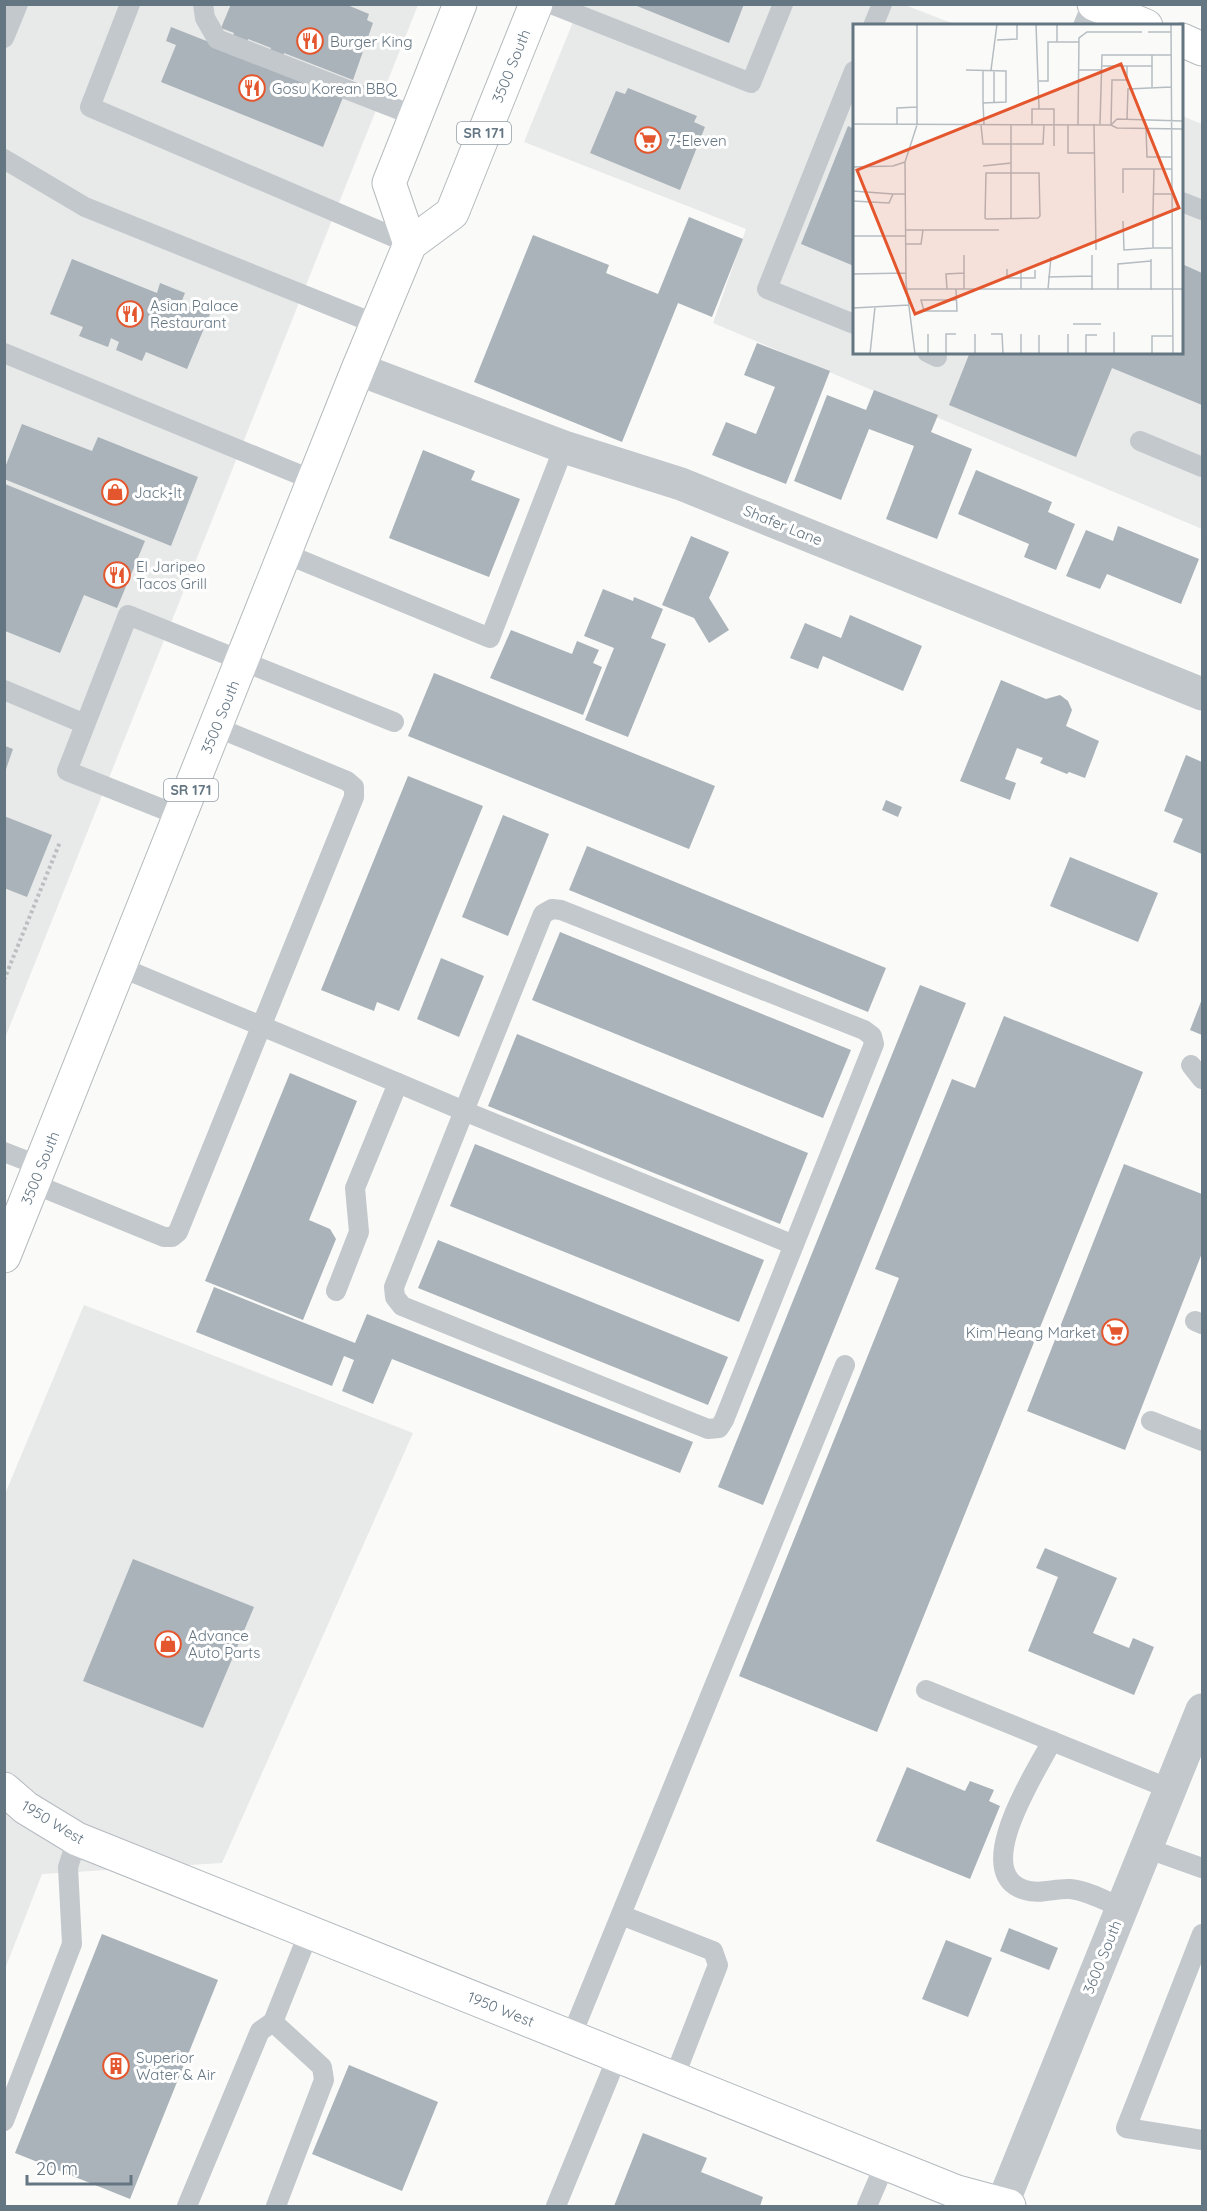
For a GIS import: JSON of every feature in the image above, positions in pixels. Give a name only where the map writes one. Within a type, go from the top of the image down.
[{"type":"main road","points":[[410,244],[389,183],[460,4]]},
{"type":"main road","name":"3500 South","points":[[4,1256],[376,324],[410,244],[452,213],[536,4]]},
{"type":"main road","points":[[1093,4],[1141,24]]},
{"type":"main road","points":[[1183,40],[1203,49]]},
{"type":"main road","name":"1950 West","points":[[4,1789],[26,1808],[77,1839],[885,2164],[957,2192],[1005,2206]]},
{"type":"street","name":"Shafer Lane","points":[[358,369],[564,447],[681,484],[1203,694]]},
{"type":"street","name":"3600 South","points":[[1005,2206],[1122,1908],[1203,1710]]},
{"type":"lane","points":[[4,38],[18,4]]},
{"type":"lane","points":[[130,4],[90,107],[410,244]]},
{"type":"lane","points":[[203,4],[205,18],[217,39],[415,116]]},
{"type":"lane","points":[[551,4],[752,82],[783,4]]},
{"type":"lane","points":[[874,24],[882,4]]},
{"type":"lane","points":[[1084,24],[1093,4]]},
{"type":"lane","points":[[853,76],[767,289],[853,323]]},
{"type":"lane","points":[[4,159],[85,207],[376,324]]},
{"type":"lane","points":[[1183,202],[1203,210]]},
{"type":"lane","points":[[4,353],[315,481]]},
{"type":"lane","points":[[1140,441],[1203,467]]},
{"type":"lane","points":[[286,554],[490,638],[564,447]]},
{"type":"lane","points":[[180,816],[67,771],[128,615],[394,723]]},
{"type":"lane","points":[[4,690],[86,724]]},
{"type":"lane","points":[[4,1152],[37,1175],[164,1237],[172,1237],[178,1232],[354,797],[354,788],[347,781],[216,727]]},
{"type":"lane","points":[[552,909],[561,910],[864,1030],[872,1036],[874,1044],[719,1428],[708,1429],[402,1306],[395,1297],[394,1287],[464,1111],[543,914],[552,909]]},
{"type":"lane","points":[[120,967],[464,1111],[794,1245]]},
{"type":"lane","points":[[336,1291],[358,1232],[355,1188],[398,1083]]},
{"type":"lane","points":[[571,2037],[845,1365]]},
{"type":"lane","points":[[1151,1421],[1203,1440]]},
{"type":"lane","points":[[926,1690],[1170,1789]]},
{"type":"lane","points":[[1052,1741],[1016,1810],[1002,1848],[1004,1875],[1023,1890],[1037,1893],[1070,1889],[1122,1908]]},
{"type":"lane","points":[[4,2121],[72,1944],[68,1867],[77,1839]]},
{"type":"lane","points":[[1146,1848],[1203,1868]]},
{"type":"lane","points":[[621,1915],[713,1951],[718,1965],[674,2078]]},
{"type":"lane","points":[[187,2206],[260,2031],[273,2022],[309,1932]]},
{"type":"lane","points":[[1203,1934],[1125,2128],[1203,2140]]},
{"type":"lane","points":[[273,2022],[322,2067],[324,2080],[276,2206]]},
{"type":"lane","points":[[556,2206],[618,2055]]},
{"type":"lane","points":[[867,2206],[885,2164]]},
{"type":"path","points":[[4,980],[60,842]]},
{"type":"shaded area","points":[[5,5],[418,5],[5,1038]]},
{"type":"shaded area","points":[[580,5],[905,5],[954,24],[853,24],[853,354],[1183,354],[1183,116],[1202,124],[1202,529],[713,323],[746,229],[524,142]]},
{"type":"shaded area","points":[[84,1305],[413,1433],[222,1863],[42,1874],[5,1969],[5,1494]]},
{"type":"building","name":"Burger King","points":[[231,4],[345,4],[369,14],[367,20],[373,23],[353,80],[284,53],[283,57],[269,52],[271,48],[248,39],[247,43],[233,36],[234,33],[221,28]]},
{"type":"building","points":[[632,4],[744,4],[729,43]]},
{"type":"building","name":"Gosu Korean BBQ","points":[[171,27],[344,95],[323,147],[161,82],[176,45],[166,41]]},
{"type":"building","name":"7-Eleven","points":[[628,88],[697,116],[694,122],[705,127],[680,190],[590,153],[616,91],[625,94]]},
{"type":"building","points":[[848,126],[853,128],[853,266],[801,244]]},
{"type":"building","points":[[689,217],[743,239],[712,317],[678,303],[622,442],[474,382],[533,235],[609,265],[606,273],[658,294]]},
{"type":"building","name":"Asian Palace Restaurant","points":[[72,259],[157,293],[160,283],[185,293],[181,303],[210,314],[187,369],[146,352],[142,361],[116,350],[119,342],[111,338],[108,347],[79,336],[83,327],[50,314]]},
{"type":"building","points":[[1183,264],[1202,273],[1202,405],[1112,368],[1076,457],[949,405],[969,354],[1183,354]]},
{"type":"building","points":[[757,343],[830,371],[786,484],[712,455],[726,422],[756,434],[775,387],[744,375]]},
{"type":"building","points":[[874,390],[938,415],[931,432],[972,449],[937,539],[886,519],[914,446],[869,429],[841,500],[794,481],[827,395],[866,410]]},
{"type":"building","name":"Jack-It","points":[[22,424],[92,451],[98,437],[198,477],[171,546],[4,479],[4,470]]},
{"type":"building","points":[[423,450],[475,471],[471,480],[520,499],[489,577],[389,538]]},
{"type":"building","points":[[976,470],[1052,502],[1048,512],[1075,524],[1056,570],[1024,557],[1029,544],[958,514]]},
{"type":"building","points":[[5,484],[145,541],[117,608],[84,595],[60,653],[5,631]]},
{"type":"building","points":[[1118,526],[1199,559],[1181,604],[1107,574],[1100,589],[1066,576],[1086,530],[1113,541]]},
{"type":"building","points":[[691,536],[729,552],[709,598],[729,630],[709,643],[694,618],[662,605]]},
{"type":"building","points":[[603,589],[633,601],[634,597],[663,609],[651,638],[666,644],[628,737],[585,720],[614,648],[584,636]]},
{"type":"building","points":[[850,615],[922,646],[903,691],[823,656],[818,669],[790,658],[805,623],[841,638]]},
{"type":"building","points":[[511,630],[572,654],[577,641],[599,650],[593,663],[602,667],[583,715],[490,678]]},
{"type":"building","points":[[434,673],[715,786],[689,849],[408,736]]},
{"type":"building","points":[[1001,680],[1046,699],[1060,695],[1068,701],[1072,710],[1066,726],[1099,741],[1085,778],[1069,772],[1067,774],[1040,763],[1043,758],[1017,748],[1005,779],[1016,783],[1010,800],[960,781]]},
{"type":"building","points":[[5,746],[13,749],[5,772]]},
{"type":"building","points":[[1186,755],[1202,762],[1202,854],[1173,842],[1183,819],[1164,811]]},
{"type":"building","points":[[408,776],[483,806],[399,1011],[377,1002],[374,1011],[321,990]]},
{"type":"building","points":[[886,800],[902,807],[898,817],[882,810]]},
{"type":"building","points":[[503,815],[549,834],[508,936],[462,917]]},
{"type":"building","points":[[4,816],[52,835],[27,897],[4,888]]},
{"type":"building","points":[[587,846],[886,968],[868,1012],[569,890]]},
{"type":"building","points":[[1070,857],[1158,893],[1138,942],[1050,906]]},
{"type":"building","points":[[560,932],[851,1050],[823,1118],[532,1000]]},
{"type":"building","points":[[441,958],[484,976],[459,1037],[417,1019]]},
{"type":"building","points":[[920,985],[966,1003],[763,1505],[718,1487]]},
{"type":"building","points":[[1202,999],[1202,1035],[1190,1030]]},
{"type":"building","points":[[1004,1016],[1143,1072],[877,1732],[739,1676],[899,1278],[875,1269],[952,1079],[975,1088]]},
{"type":"building","points":[[517,1034],[808,1153],[780,1224],[488,1106]]},
{"type":"building","points":[[290,1073],[357,1101],[309,1220],[330,1229],[336,1239],[303,1320],[205,1281]]},
{"type":"building","points":[[475,1144],[764,1260],[739,1322],[450,1206]]},
{"type":"building","name":"Kim Heang Market","points":[[1124,1164],[1202,1194],[1202,1253],[1125,1450],[1027,1411]]},
{"type":"building","points":[[438,1240],[728,1357],[708,1405],[418,1288]]},
{"type":"building","points":[[214,1287],[355,1343],[367,1314],[693,1442],[680,1473],[392,1359],[373,1404],[342,1391],[354,1360],[344,1356],[332,1386],[196,1332]]},
{"type":"building","points":[[1045,1548],[1117,1578],[1093,1633],[1129,1648],[1133,1638],[1154,1647],[1134,1695],[1028,1651],[1058,1577],[1036,1568]]},
{"type":"building","name":"Advance Auto Parts","points":[[133,1559],[254,1607],[203,1728],[83,1681]]},
{"type":"building","points":[[907,1767],[965,1791],[970,1781],[994,1790],[989,1801],[1000,1806],[970,1879],[876,1841]]},
{"type":"building","points":[[1009,1928],[1058,1948],[1049,1970],[1000,1951]]},
{"type":"building","name":"Superior Water & Air","points":[[102,1934],[218,1980],[130,2199],[15,2153]]},
{"type":"building","points":[[946,1940],[992,1958],[968,2017],[922,1999]]},
{"type":"building","points":[[349,2065],[438,2102],[402,2191],[312,2154]]},
{"type":"building","points":[[643,2133],[707,2158],[701,2172],[763,2197],[760,2206],[614,2206]]},
{"type":"place","name":"Burger King","points":[[310,41]]},
{"type":"place","name":"Gosu Korean BBQ","points":[[252,88]]},
{"type":"place","name":"7-Eleven","points":[[648,140]]},
{"type":"place","name":"Asian Palace Restaurant","points":[[130,314]]},
{"type":"place","name":"Jack-It","points":[[115,492]]},
{"type":"place","name":"El Jaripeo Tacos Grill","points":[[117,575]]},
{"type":"place","name":"Kim Heang Market","points":[[1115,1332]]},
{"type":"place","name":"Advance Auto Parts","points":[[168,1644]]},
{"type":"place","name":"Superior Water & Air","points":[[116,2066]]}]
